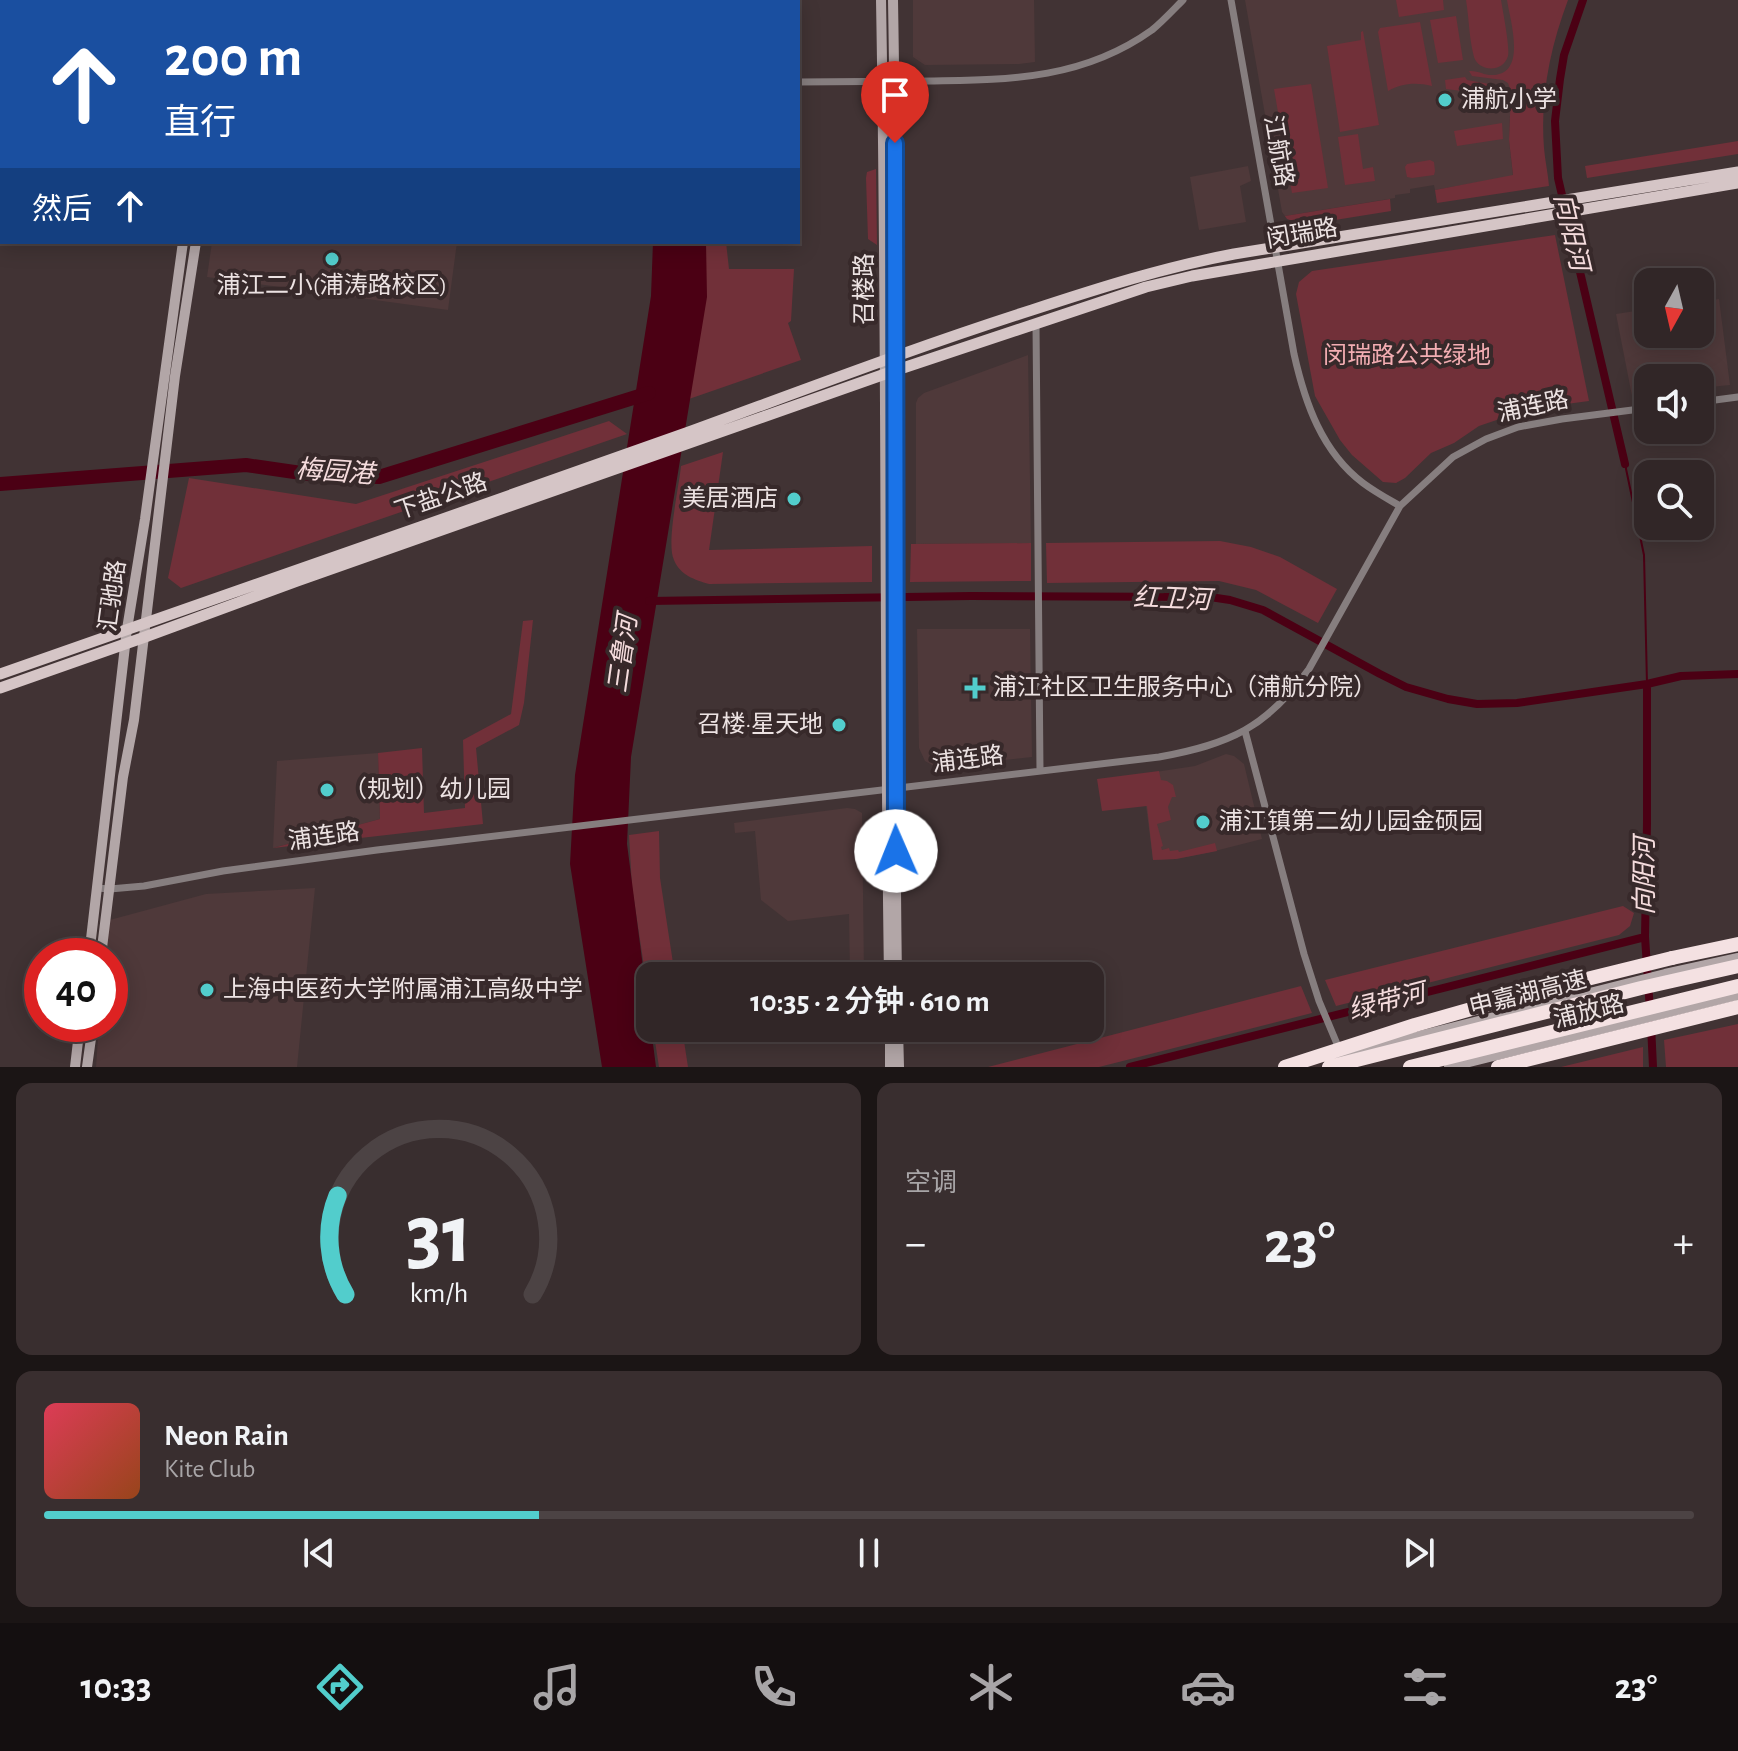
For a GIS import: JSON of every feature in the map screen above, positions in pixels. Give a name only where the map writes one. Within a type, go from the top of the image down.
[{"type":"highway","points":[[1285,1067],[1510,998],[1738,944]]},
{"type":"highway","name":"申嘉湖高速","points":[[1329,1067],[1738,966]]},
{"type":"highway","name":"申嘉湖高速","points":[[1410,1067],[1738,986]]},
{"type":"highway","points":[[1498,1067],[1738,1007]]},
{"type":"main road","name":"闵瑞路","points":[[1583,203],[1738,172]]},
{"type":"main road","name":"闵瑞路","points":[[890,359],[987,324],[1125,280],[1190,263],[1274,247],[1738,183]]},
{"type":"main road","name":"闵瑞路","points":[[890,372],[1146,287],[1548,208]]},
{"type":"main road","name":"下盐公路","points":[[0,688],[624,461],[691,431],[890,359]]},
{"type":"main road","name":"下盐公路","points":[[0,674],[624,461],[688,444],[890,372]]},
{"type":"street","name":"召楼路","points":[[881,0],[888,82]]},
{"type":"street","name":"召楼路","points":[[890,789],[888,82],[893,0]]},
{"type":"street","points":[[800,82],[985,81],[1024,78],[1083,66],[1154,28],[1183,0]]},
{"type":"street","name":"江航路","points":[[1231,0],[1301,387],[1322,436],[1346,468],[1363,483],[1400,506]]},
{"type":"street","name":"汇驰路","points":[[91,938],[127,629],[183,244]]},
{"type":"street","name":"汇驰路","points":[[103,938],[123,777],[145,637],[175,376],[196,244]]},
{"type":"street","points":[[1036,324],[1040,771]]},
{"type":"street","points":[[1714,400],[1738,397]]},
{"type":"street","name":"浦连路","points":[[97,888],[144,886],[223,871],[571,826],[1159,757],[1222,742],[1245,731],[1280,705],[1294,690],[1400,506],[1453,457],[1486,439],[1518,427],[1634,410]]},
{"type":"street","points":[[1245,731],[1304,954],[1346,1067]]},
{"type":"street","points":[[889,962],[890,789]]},
{"type":"street","points":[[890,789],[896,962]]},
{"type":"street","points":[[1295,1067],[1738,958]]},
{"type":"street","name":"浦放路","points":[[1449,1067],[1738,995]]},
{"type":"street","points":[[75,1067],[78,1042]]},
{"type":"street","points":[[87,1067],[90,1042]]},
{"type":"street","points":[[890,1042],[890,1067]]},
{"type":"street","points":[[898,1042],[899,1067]]},
{"type":"shaded area","points":[[913,0],[1034,0],[1035,62],[925,65],[913,57]]},
{"type":"shaded area","points":[[1245,0],[1532,0],[1511,91],[1509,140],[1513,176],[1435,190],[1434,185],[1410,189],[1410,193],[1395,195],[1395,198],[1285,216]]},
{"type":"shaded area","points":[[1248,166],[1251,181],[1240,186],[1246,222],[1199,230],[1190,177]]},
{"type":"shaded area","name":"浦江二小(浦涛路校区)","points":[[212,244],[457,244],[448,310],[207,277]]},
{"type":"shaded area","points":[[1719,299],[1730,385],[1714,387],[1714,364],[1634,364],[1632,396],[1616,314],[1634,311],[1634,348],[1714,348],[1714,300]]},
{"type":"shaded area","points":[[1028,355],[1031,543],[916,544],[918,398],[924,393]]},
{"type":"shaded area","name":"浦江社区卫生服务中心（浦航分院）","points":[[917,629],[1030,629],[1032,757],[945,767],[936,767],[925,761],[919,748]]},
{"type":"shaded area","name":"（规划）幼儿园","points":[[378,753],[380,819],[273,848],[277,761]]},
{"type":"shaded area","name":"浦江镇第二幼儿园金硕园","points":[[1226,754],[1244,764],[1262,839],[1176,859],[1153,860],[1142,774],[1195,766]]},
{"type":"shaded area","points":[[847,808],[862,813],[864,962],[850,962],[849,914],[788,921],[761,900],[755,831],[735,833],[734,823]]},
{"type":"shaded area","name":"上海中医药大学附属浦江高级中学","points":[[315,888],[297,1067],[96,1067],[98,1042],[128,1042],[128,938],[105,938],[106,921],[206,894]]},
{"type":"green space","points":[[1396,0],[1443,0],[1444,10],[1399,17]]},
{"type":"green space","points":[[1466,0],[1501,0],[1508,56],[1496,68],[1481,66],[1474,57]]},
{"type":"green space","points":[[1507,0],[1568,0],[1551,54],[1545,91],[1544,153],[1549,186],[1437,203],[1435,190],[1513,175],[1509,140],[1511,91],[1508,83],[1472,76],[1469,71],[1494,75],[1504,72],[1510,65],[1514,44]]},
{"type":"green space","points":[[1456,16],[1463,60],[1438,63],[1430,20]]},
{"type":"green space","points":[[1420,22],[1432,86],[1409,84],[1388,91],[1378,32],[1380,28]]},
{"type":"green space","points":[[1363,31],[1379,125],[1340,132],[1327,46],[1361,40]]},
{"type":"green space","points":[[1465,77],[1495,85],[1470,92],[1446,89],[1445,80]]},
{"type":"green space","points":[[1311,84],[1328,188],[1292,193],[1274,89]]},
{"type":"green space","points":[[1502,123],[1503,139],[1457,146],[1454,131]]},
{"type":"green space","points":[[1358,134],[1363,169],[1373,167],[1375,181],[1345,185],[1338,137]]},
{"type":"green space","points":[[1738,141],[1738,154],[1587,178],[1585,166]]},
{"type":"green space","points":[[1434,162],[1434,175],[1407,177],[1407,164]]},
{"type":"green space","points":[[876,169],[877,245],[868,239],[866,178],[867,172]]},
{"type":"green space","points":[[1390,199],[1391,211],[1304,225],[1287,219],[1282,212],[1285,216]]},
{"type":"green space","name":"闵瑞路公共绿地","points":[[1555,235],[1589,401],[1529,409],[1479,426],[1454,443],[1431,453],[1405,478],[1396,483],[1383,482],[1340,440],[1315,396],[1296,294],[1299,282],[1312,271]]},
{"type":"green space","points":[[681,244],[726,244],[729,269],[794,269],[791,321],[788,323],[801,360],[689,399]]},
{"type":"green space","points":[[609,421],[627,434],[181,588],[168,578],[189,478],[356,504]]},
{"type":"green space","points":[[723,452],[709,550],[872,546],[872,582],[709,584],[684,573],[674,560],[671,542],[681,466]]},
{"type":"green space","points":[[1220,541],[1280,557],[1337,589],[1318,623],[1256,590],[1219,581],[1047,583],[1046,543]]},
{"type":"green space","points":[[1031,543],[1031,581],[910,582],[911,544]]},
{"type":"green space","points":[[533,620],[519,725],[476,748],[483,824],[273,848],[380,819],[378,753],[422,748],[424,813],[465,808],[463,740],[511,714],[523,621]]},
{"type":"green space","points":[[1159,771],[1161,780],[1173,785],[1176,797],[1172,797],[1168,807],[1171,820],[1157,824],[1162,850],[1169,848],[1170,851],[1179,852],[1215,843],[1217,851],[1153,860],[1147,806],[1102,811],[1097,779]]},
{"type":"green space","points":[[659,831],[660,878],[673,962],[643,962],[632,887],[629,835]]},
{"type":"green space","points":[[1623,906],[1634,913],[1630,926],[1619,935],[1336,1006],[1325,980]]},
{"type":"green space","points":[[1301,986],[1312,1013],[1099,1067],[988,1067],[1085,1042],[1104,1042],[1104,1037]]},
{"type":"green space","points":[[1738,1024],[1738,1067],[1666,1067],[1664,1040]]},
{"type":"green space","points":[[655,1042],[684,1042],[688,1067],[659,1067]]},
{"type":"green space","points":[[1643,1047],[1643,1067],[1561,1067]]},
{"type":"water","name":"三鲁河","points":[[653,244],[706,244],[707,297],[631,757],[627,844],[642,962],[636,962],[636,1042],[653,1042],[656,1067],[602,1067],[570,864],[575,775],[651,296]]},
{"type":"waterway","name":"向阳河","points":[[1583,0],[1564,55],[1560,79],[1555,121],[1558,178],[1625,464]]},
{"type":"waterway","name":"梅园港","points":[[0,484],[246,465],[315,475],[379,477],[649,393]]},
{"type":"waterway","points":[[1625,464],[1644,555],[1647,684]]},
{"type":"waterway","name":"红卫河","points":[[649,601],[971,596],[1210,597],[1263,610],[1406,687],[1477,704],[1517,703],[1681,676],[1738,674]]},
{"type":"waterway","name":"向阳河","points":[[1647,684],[1645,937],[1650,1011]]},
{"type":"waterway","name":"绿带河","points":[[1130,1067],[1645,937]]},
{"type":"waterway","name":"向阳河","points":[[1651,1025],[1653,1067]]},
{"type":"place","name":"浦航小学","points":[[1445,100]]},
{"type":"place","name":"浦江二小(浦涛路校区)","points":[[332,259]]},
{"type":"place","name":"美居酒店","points":[[794,499]]},
{"type":"place","name":"浦江社区卫生服务中心（浦航分院）","points":[[975,688]]},
{"type":"place","name":"召楼·星天地","points":[[839,725]]},
{"type":"place","name":"（规划）幼儿园","points":[[327,790]]},
{"type":"place","name":"浦江镇第二幼儿园金硕园","points":[[1203,822]]},
{"type":"place","name":"上海中医药大学附属浦江高级中学","points":[[207,990]]},
{"type":"route","points":[[895,143],[896,851]]}]
